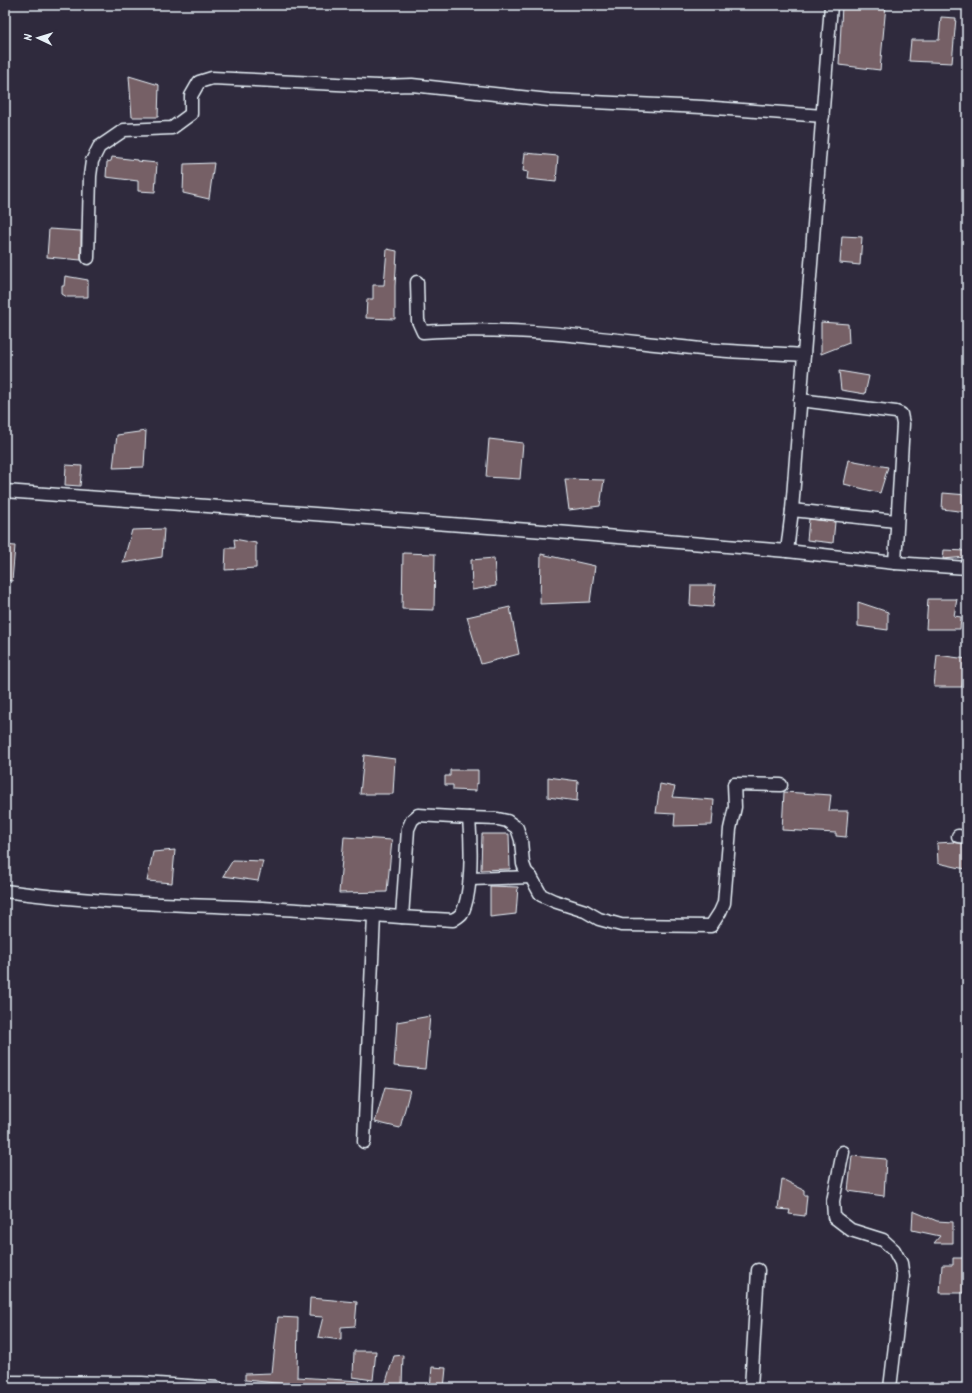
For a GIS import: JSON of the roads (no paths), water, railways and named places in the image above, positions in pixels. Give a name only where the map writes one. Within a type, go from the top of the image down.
[{"type":"street","points":[[787,551],[792,510],[831,5]]},
{"type":"street","points":[[88,258],[90,176],[92,161],[98,147],[108,142],[124,130],[172,128],[191,114],[191,96],[199,82],[212,78],[378,86],[412,85],[549,100],[823,116]]},
{"type":"street","points":[[417,282],[418,321],[423,332],[443,330],[502,330],[614,339],[694,348],[804,355]]},
{"type":"street","points":[[800,400],[896,412],[901,414],[902,424],[895,563]]},
{"type":"street","points":[[5,491],[549,531],[787,551],[895,563],[967,568]]},
{"type":"street","points":[[792,510],[896,520]]},
{"type":"street","points":[[402,917],[408,830],[412,820],[418,815],[498,819],[507,821],[517,828],[521,840],[523,864],[526,872],[541,895],[585,911],[599,919],[621,925],[711,926],[720,912],[724,902],[730,829],[734,807],[734,784],[781,785]]},
{"type":"street","points":[[5,891],[85,900],[280,909],[453,920],[462,914],[466,902],[470,879],[469,818]]},
{"type":"street","points":[[470,879],[531,878]]},
{"type":"street","points":[[364,1142],[374,916]]},
{"type":"street","points":[[843,1152],[833,1200],[834,1217],[851,1230],[883,1240],[894,1250],[900,1263],[903,1277],[890,1388]]},
{"type":"street","points":[[751,1388],[758,1270]]},
{"type":"street","points":[[5,1382],[218,1388]]}]
